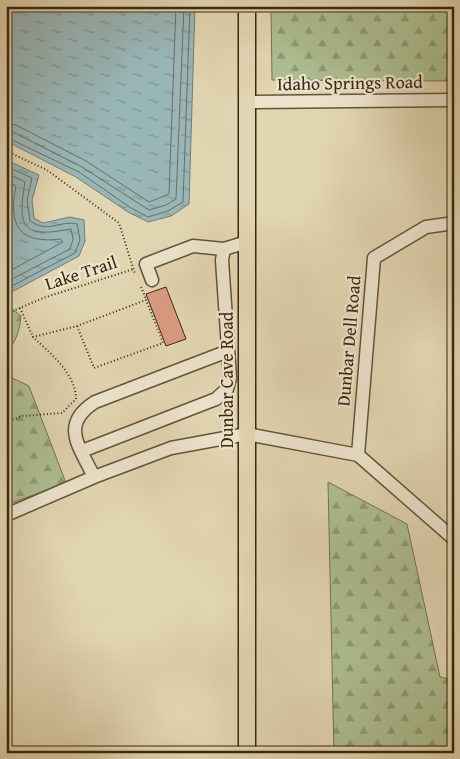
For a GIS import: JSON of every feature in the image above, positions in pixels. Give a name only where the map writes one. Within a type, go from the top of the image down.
[{"type":"main road","name":"Dunbar Cave Road","points":[[247,6],[248,753]]},
{"type":"street","name":"Idaho Springs Road","points":[[247,102],[454,100]]},
{"type":"street","name":"Dunbar Dell Road","points":[[358,455],[374,258],[426,228],[454,222]]},
{"type":"street","points":[[152,280],[146,264],[193,246],[224,249],[247,242]]},
{"type":"street","points":[[82,451],[216,399],[227,389],[230,378],[222,260],[224,249]]},
{"type":"street","points":[[94,477],[75,434],[74,423],[82,411],[95,402],[228,351]]},
{"type":"street","points":[[6,515],[94,477],[171,448],[247,434],[358,455],[454,539]]},
{"type":"path","name":"Lake Trail","points":[[6,152],[46,170],[119,223],[134,270],[43,298],[6,314]]},
{"type":"path","points":[[33,337],[77,326],[146,300],[163,343],[94,368],[77,326]]},
{"type":"path","points":[[6,422],[23,416],[62,413],[74,403],[76,392],[54,356],[33,337],[20,308]]},
{"type":"green space","points":[[271,6],[454,6],[454,81],[272,80]]},
{"type":"green space","points":[[6,304],[21,316],[17,336],[6,352]]},
{"type":"green space","points":[[6,375],[29,386],[66,483],[6,505]]},
{"type":"green space","points":[[328,482],[407,524],[440,677],[454,680],[454,753],[334,753]]},
{"type":"water","points":[[6,6],[195,6],[189,204],[171,216],[148,222],[128,212],[76,177],[6,141]]},
{"type":"water","points":[[6,160],[39,175],[32,200],[34,218],[43,223],[70,217],[84,220],[85,241],[79,256],[6,295]]},
{"type":"building","points":[[166,287],[186,339],[166,346],[146,294]]}]
